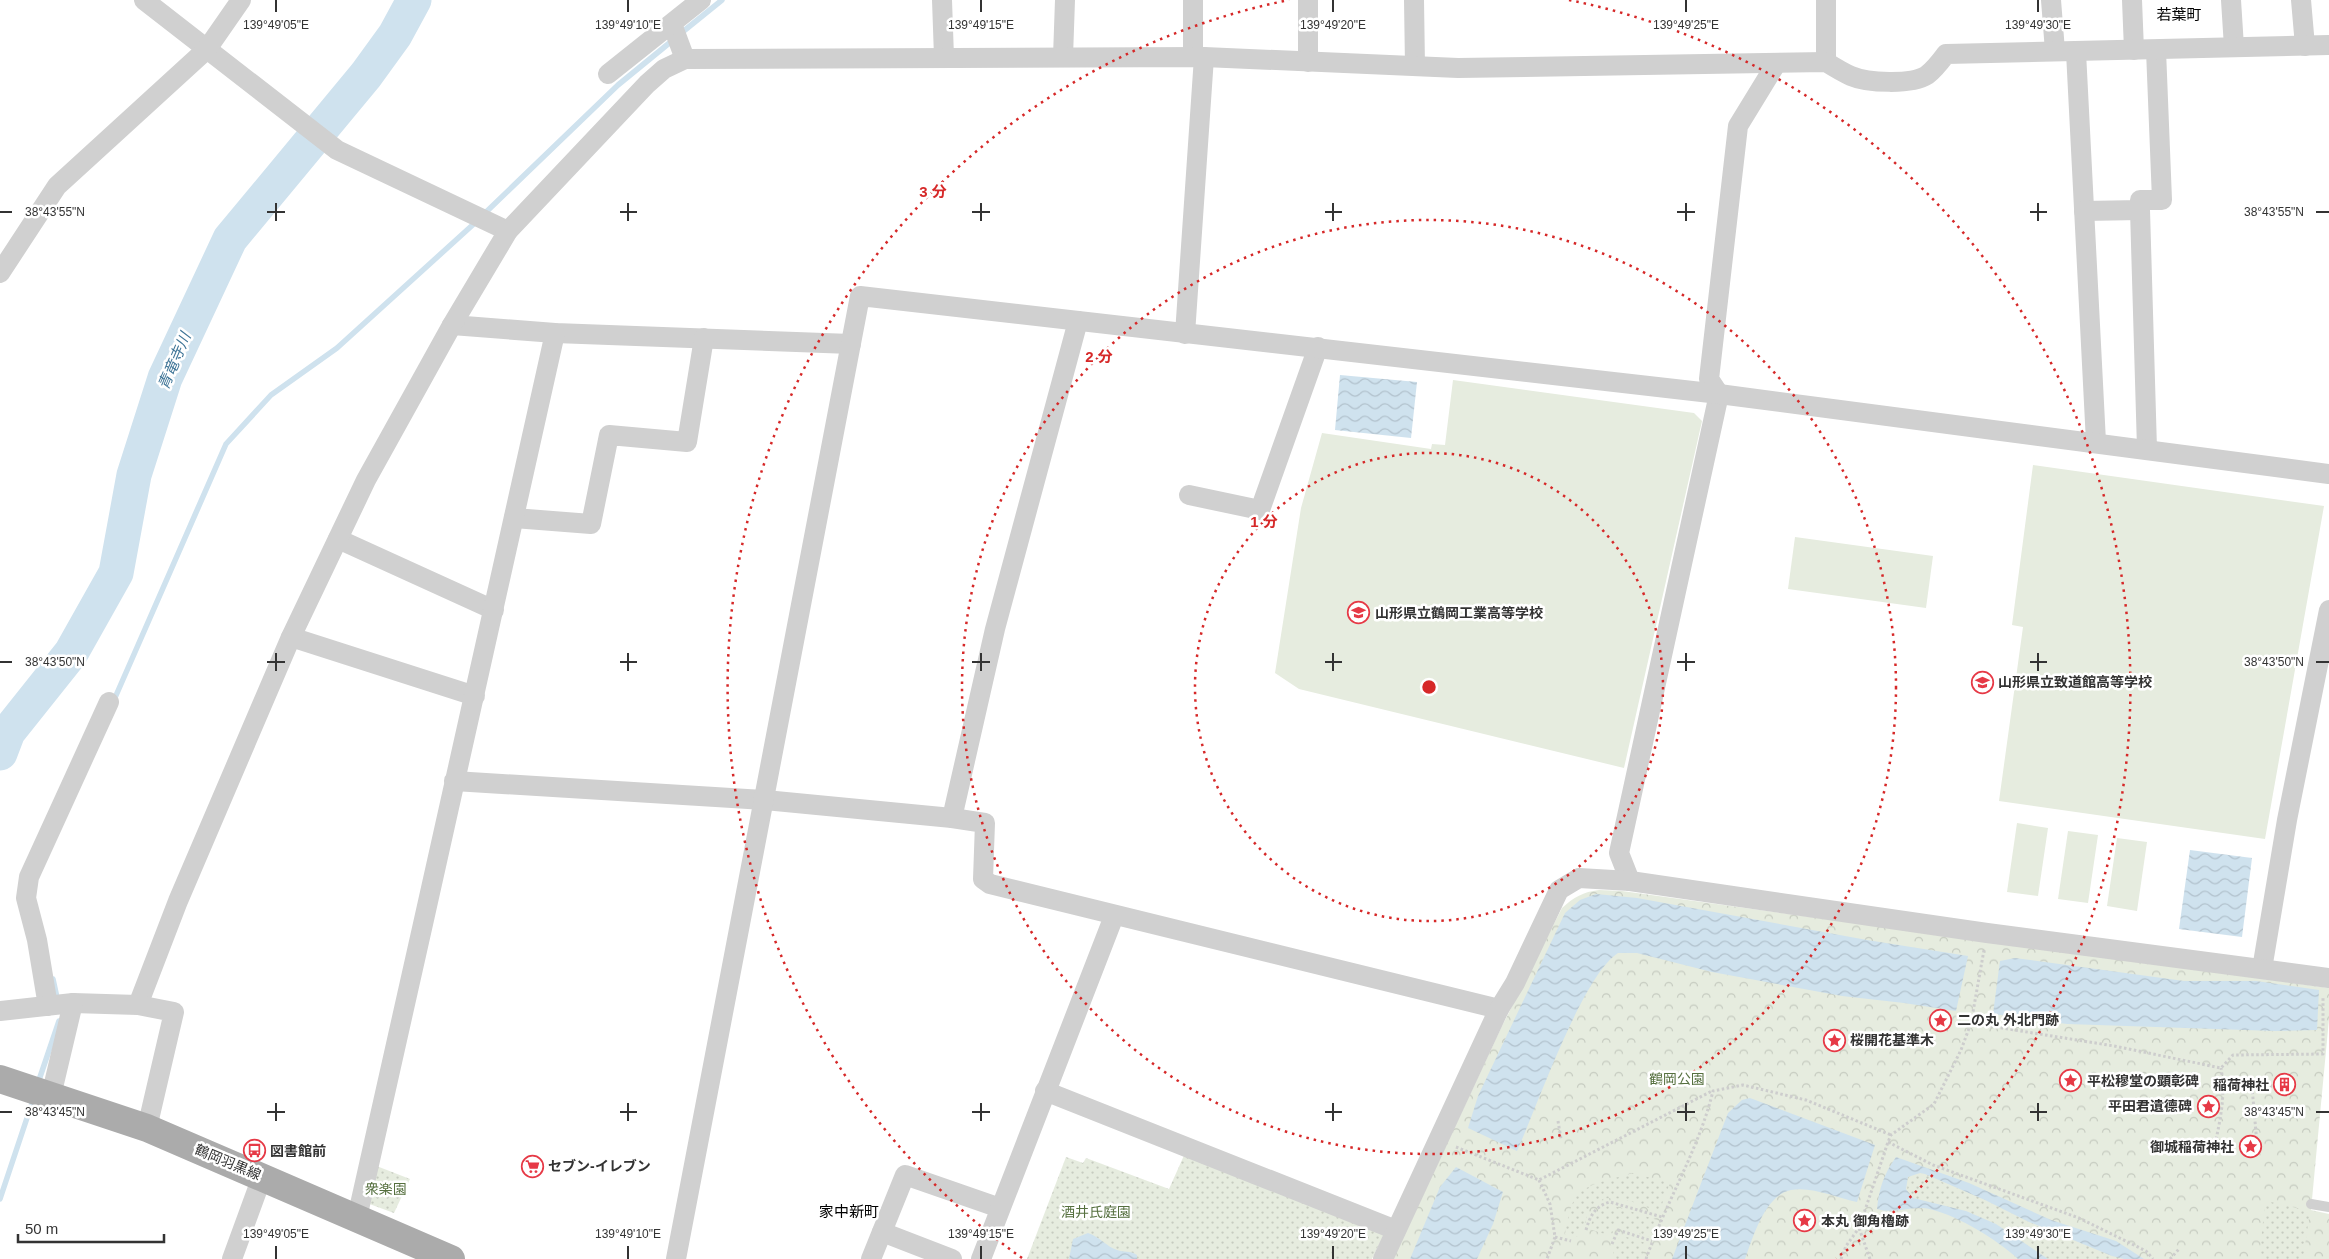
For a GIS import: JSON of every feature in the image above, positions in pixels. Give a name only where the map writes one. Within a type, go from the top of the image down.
[{"type":"main road","name":"鶴岡羽黒線","points":[[0,1079],[147,1128],[451,1259]]},
{"type":"street","points":[[144,0],[337,150],[508,231]]},
{"type":"street","points":[[0,273],[57,186],[207,49],[240,0]]},
{"type":"street","points":[[608,74],[672,24],[699,0]]},
{"type":"street","points":[[942,0],[944,57]]},
{"type":"street","points":[[1063,56],[1065,0]]},
{"type":"street","points":[[1185,334],[1199,57],[1193,0]]},
{"type":"street","points":[[1308,0],[1308,62]]},
{"type":"street","points":[[1414,0],[1415,66]]},
{"type":"street","points":[[1826,0],[1826,62]]},
{"type":"street","points":[[2051,0],[2055,51]]},
{"type":"street","points":[[2132,0],[2134,50]]},
{"type":"street","points":[[2232,0],[2234,47]]},
{"type":"street","points":[[2301,0],[2305,46]]},
{"type":"street","points":[[672,24],[685,59]]},
{"type":"street","points":[[138,1005],[178,901],[292,638],[366,480],[452,325],[508,231],[646,84],[664,70],[685,59],[1063,56],[1199,57],[1458,68],[1826,62],[1851,76],[1864,80],[1908,82],[1926,76],[1936,68],[1946,54],[2329,45]]},
{"type":"street","points":[[2147,449],[2140,200],[2162,200],[2156,50]]},
{"type":"street","points":[[2076,52],[2096,442]]},
{"type":"street","points":[[1630,881],[1619,853],[1719,394],[1709,379],[1738,126],[1776,64]]},
{"type":"street","points":[[2084,211],[2140,210]]},
{"type":"street","points":[[676,1259],[860,296],[1719,394],[2329,474]]},
{"type":"street","points":[[952,818],[995,629],[1078,321]]},
{"type":"street","points":[[452,325],[555,333],[851,344]]},
{"type":"street","points":[[357,1218],[454,781],[476,696],[555,333]]},
{"type":"street","points":[[514,518],[591,524],[610,435],[687,442],[704,338]]},
{"type":"street","points":[[1189,495],[1260,510],[1318,347]]},
{"type":"street","points":[[338,539],[494,610]]},
{"type":"street","points":[[2262,969],[2287,820],[2329,610]]},
{"type":"street","points":[[292,638],[476,696]]},
{"type":"street","points":[[48,1006],[37,940],[26,898],[28,877],[109,702]]},
{"type":"street","points":[[454,781],[765,800],[952,818],[985,823],[983,879],[990,884],[1499,1010]]},
{"type":"street","points":[[1383,1259],[1499,1010],[1559,890],[1579,878],[1630,881],[1997,935],[2326,977]]},
{"type":"street","points":[[981,1259],[1114,916]]},
{"type":"street","points":[[51,1096],[73,1003]]},
{"type":"street","points":[[0,1011],[73,1003],[138,1005],[174,1012],[147,1128]]},
{"type":"street","points":[[1045,1091],[1396,1230]]},
{"type":"street","points":[[871,1259],[905,1175],[1000,1208]]},
{"type":"street","points":[[232,1259],[262,1177]]},
{"type":"street","points":[[882,1232],[952,1259]]},
{"type":"lane","points":[[2311,1204],[2329,1206]]},
{"type":"path","points":[[1841,1259],[1846,1246],[1860,1228],[1891,1135],[1934,1104],[1961,1050],[1971,1023],[1983,955]]},
{"type":"path","points":[[2221,1068],[2233,1056],[2323,1054],[2326,977]]},
{"type":"path","points":[[1971,1023],[2114,1046],[2221,1068]]},
{"type":"path","points":[[2214,1149],[2223,1106],[2224,1086],[2221,1068]]},
{"type":"path","points":[[1456,1146],[1514,1172],[1539,1180],[1713,1091],[1744,1085],[1806,1100],[1891,1135]]},
{"type":"path","points":[[2257,1144],[2252,1087],[2275,1086]]},
{"type":"path","points":[[1646,1259],[1707,1115],[1713,1091]]},
{"type":"path","points":[[1558,1121],[1562,1139]]},
{"type":"path","points":[[1888,1142],[1933,1165],[2079,1218],[2146,1251],[2153,1259]]},
{"type":"path","points":[[1539,1180],[1550,1204],[1555,1237],[1547,1259]]},
{"type":"path","points":[[1586,1230],[1590,1216],[1596,1209],[1610,1202],[1662,1218]]},
{"type":"path","points":[[1860,1228],[1870,1259]]},
{"type":"path","points":[[1612,1244],[1618,1230],[1652,1241]]},
{"type":"path","points":[[1555,1237],[1571,1241]]},
{"type":"path","points":[[2170,1259],[2179,1249]]},
{"type":"green space","points":[[1453,380],[1694,413],[1702,421],[1624,768],[1299,689],[1275,673],[1301,508],[1322,433],[1431,449],[1432,444],[1445,445]]},
{"type":"green space","points":[[2033,465],[2324,506],[2265,839],[1999,801],[2023,627],[2012,625]]},
{"type":"green space","points":[[1795,537],[1933,556],[1926,608],[1788,589]]},
{"type":"green space","points":[[2017,823],[2048,828],[2038,896],[2007,892]]},
{"type":"green space","points":[[2068,831],[2098,835],[2088,903],[2058,899]]},
{"type":"green space","points":[[2117,838],[2147,842],[2137,911],[2107,906]]},
{"type":"green space","name":"鶴岡公園","points":[[1599,890],[1622,891],[2329,988],[2329,1019],[2311,1210],[2329,1214],[2329,1259],[1393,1259],[1501,1028],[1562,908],[1579,896]]},
{"type":"green space","name":"酒井氏庭園","points":[[1186,1151],[1386,1230],[1372,1259],[1027,1259],[1066,1157],[1083,1163],[1086,1158],[1169,1189]]},
{"type":"green space","name":"衆楽園","points":[[374,1165],[410,1179],[394,1213],[364,1202]]},
{"type":"green space","points":[[1633,1173],[1670,1183],[1659,1212],[1623,1199],[1604,1199],[1596,1202],[1589,1209],[1577,1237],[1565,1234],[1571,1208],[1579,1194],[1592,1185]]},
{"type":"green space","points":[[1920,1173],[1985,1200],[2027,1221],[2124,1259],[2048,1259],[1996,1224],[1913,1198],[1907,1192],[1908,1177]]},
{"type":"green space","points":[[2271,1202],[2310,1211],[2303,1259],[2259,1259],[2265,1204]]},
{"type":"green space","points":[[1611,1205],[1657,1220],[1650,1237],[1616,1225],[1611,1236],[1589,1229],[1597,1214],[1603,1208]]},
{"type":"green space","points":[[1620,1235],[1646,1243],[1640,1259],[1611,1259]]},
{"type":"water","points":[[1340,375],[1417,382],[1411,438],[1335,430]]},
{"type":"water","points":[[2190,850],[2252,858],[2242,937],[2179,929]]},
{"type":"water","points":[[1596,894],[1637,898],[1867,940],[1968,956],[1956,1011],[1842,996],[1712,972],[1637,953],[1618,953],[1604,966],[1575,1014],[1517,1151],[1468,1128],[1478,1096],[1565,913],[1580,900]]},
{"type":"water","points":[[2015,958],[2184,981],[2256,981],[2319,990],[2317,1030],[2275,1031],[2067,1024],[1993,1014],[2000,961]]},
{"type":"water","points":[[1750,1098],[1875,1145],[1857,1202],[1816,1191],[1791,1190],[1782,1193],[1767,1208],[1756,1229],[1745,1259],[1672,1259],[1728,1113],[1742,1100]]},
{"type":"water","points":[[1896,1157],[1969,1183],[2051,1220],[2116,1241],[2144,1259],[2124,1259],[2112,1256],[2027,1221],[1985,1200],[1920,1173],[1908,1177],[1906,1189],[1913,1198],[1966,1211],[1996,1224],[2048,1259],[2018,1259],[1999,1243],[1974,1227],[1934,1210],[1923,1208],[1889,1211],[1877,1209],[1883,1182],[1888,1169]]},
{"type":"water","points":[[1456,1167],[1503,1192],[1493,1224],[1477,1259],[1410,1259],[1440,1187]]},
{"type":"water","points":[[1088,1233],[1113,1249],[1134,1253],[1137,1255],[1137,1259],[1069,1259],[1073,1239]]},
{"type":"waterway","name":"青竜寺川","points":[[0,753],[8,732],[71,653],[116,573],[134,475],[165,378],[230,239],[366,75],[395,35],[414,0]]},
{"type":"waterway","points":[[680,34],[722,0]]},
{"type":"waterway","points":[[483,215],[618,85],[673,40]]},
{"type":"waterway","points":[[114,700],[226,444],[271,395],[337,348],[477,221]]},
{"type":"waterway","points":[[53,979],[58,1002]]},
{"type":"waterway","points":[[38,1083],[59,1021]]},
{"type":"waterway","points":[[0,1199],[34,1097]]},
{"type":"place","name":"山形県立鶴岡工業高等学校","points":[[1359,613]]},
{"type":"place","name":"山形県立致道館高等学校","points":[[1982,682]]},
{"type":"place","name":"二の丸 外北門跡","points":[[1941,1020]]},
{"type":"place","name":"桜開花基準木","points":[[1834,1040]]},
{"type":"place","name":"平松穆堂の顕彰碑","points":[[2071,1081]]},
{"type":"place","name":"稲荷神社","points":[[2285,1085]]},
{"type":"place","name":"平田君遺德碑","points":[[2208,1106]]},
{"type":"place","name":"御城稲荷神社","points":[[2250,1147]]},
{"type":"place","name":"図書館前","points":[[254,1151]]},
{"type":"place","name":"セブン-イレブン","points":[[532,1166]]},
{"type":"place","name":"本丸 御角櫓跡","points":[[1805,1221]]},
{"type":"district","name":"若葉町","points":[[2179,14]]},
{"type":"district","name":"家中新町","points":[[849,1211]]}]
